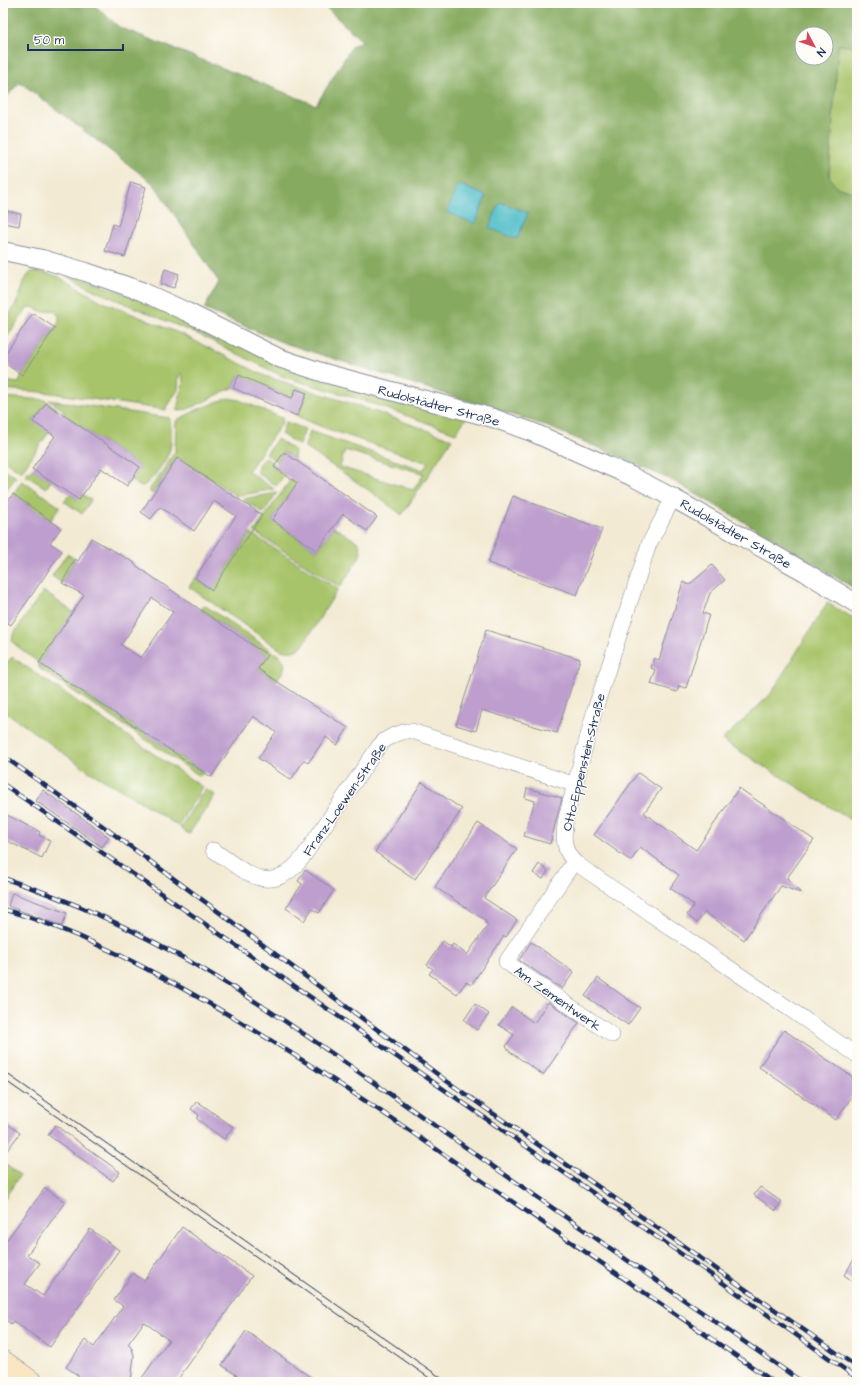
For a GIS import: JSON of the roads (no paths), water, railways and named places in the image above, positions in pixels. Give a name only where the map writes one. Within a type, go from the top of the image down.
[{"type":"main road","points":[[3,1361],[32,1382]]},
{"type":"street","name":"Rudolstädter Straße","points":[[3,251],[42,259],[141,291],[279,358],[324,373],[493,418],[532,432],[631,476],[673,498],[805,572],[857,604]]},
{"type":"street","name":"Otto-Eppenstein-Straße","points":[[673,498],[649,544],[595,709],[566,818],[564,841],[567,852],[574,862],[857,1055]]},
{"type":"street","name":"Franz-Loewen-Straße","points":[[213,850],[258,879],[271,880],[284,876],[291,871],[303,857],[379,746],[389,738],[406,731],[412,731],[576,785]]},
{"type":"street","name":"Am Zementwerk","points":[[574,862],[506,962],[612,1035]]},
{"type":"water","points":[[458,184],[486,196],[475,224],[447,212]]},
{"type":"water","points":[[500,202],[528,213],[517,239],[489,228]]},
{"type":"tram line","points":[[3,1071],[447,1382]]},
{"type":"tram line","points":[[3,1079],[435,1382]]},
{"type":"railway","points":[[3,756],[100,824],[448,1082],[857,1367]]},
{"type":"railway","points":[[3,784],[706,1271],[857,1378]]},
{"type":"railway","points":[[3,878],[56,897],[107,919],[182,957],[235,989],[320,1045],[802,1382]]},
{"type":"railway","points":[[3,909],[57,927],[109,950],[185,990],[261,1034],[410,1131],[774,1382]]}]
